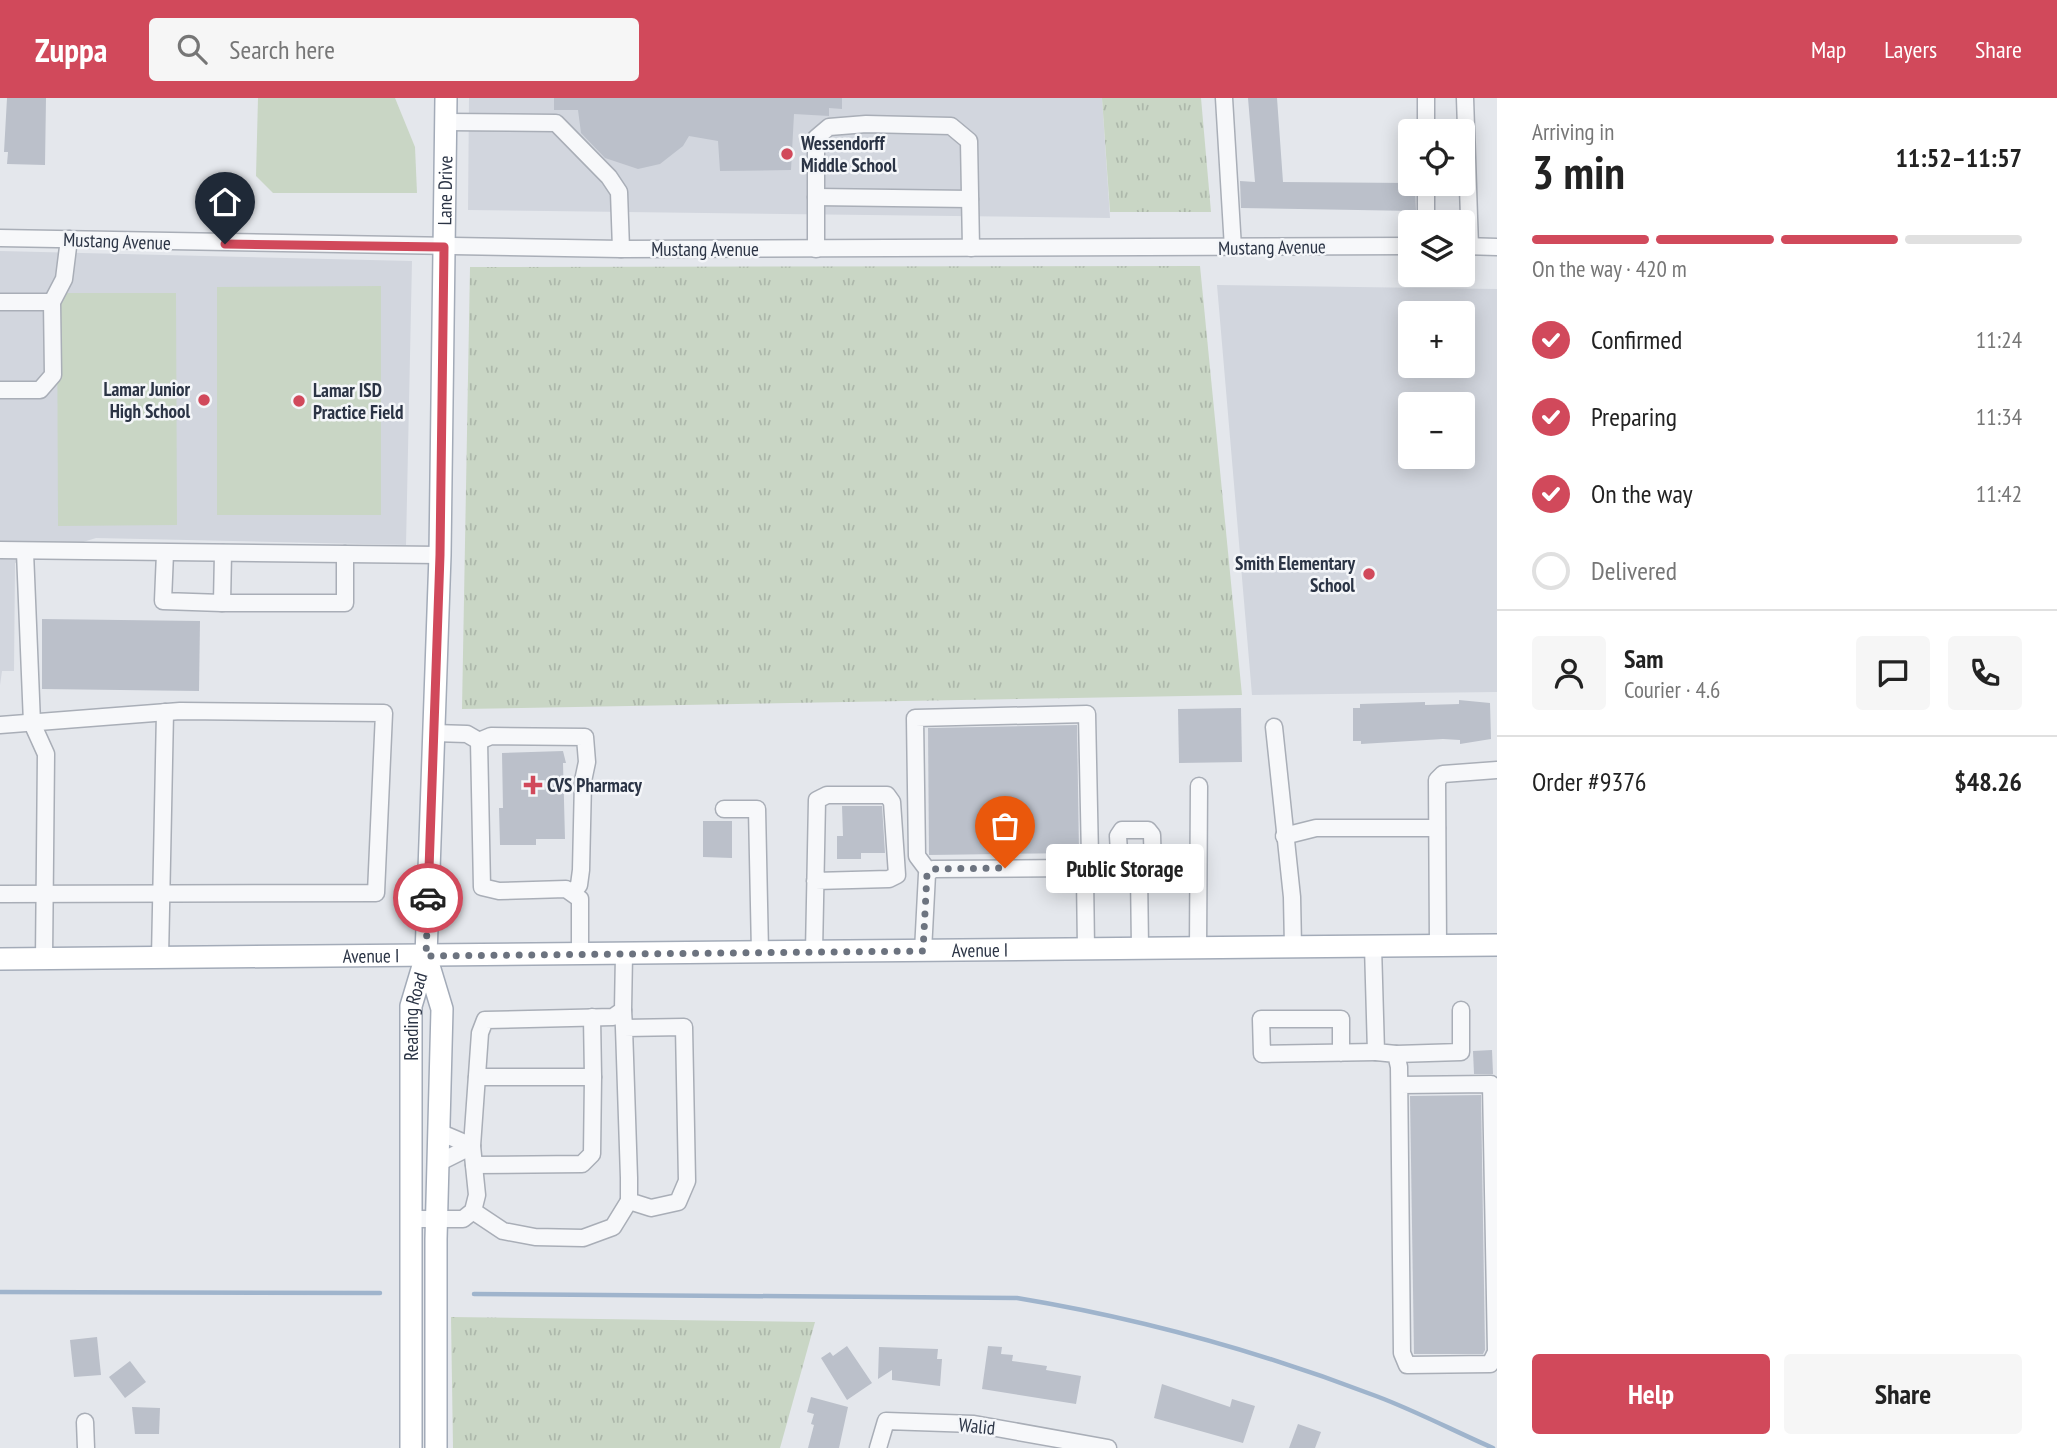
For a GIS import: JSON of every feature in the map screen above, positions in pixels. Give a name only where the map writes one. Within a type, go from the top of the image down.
[{"type":"main road","name":"Lane Drive","points":[[426,956],[440,555],[446,98]]},
{"type":"main road","name":"Avenue I","points":[[0,959],[1497,945]]},
{"type":"main road","name":"Reading Road","points":[[426,956],[442,1009],[436,1219],[436,1447]]},
{"type":"main road","name":"Reading Road","points":[[411,1447],[411,1006],[426,956]]},
{"type":"main road","points":[[411,1447],[436,1447]]},
{"type":"street","points":[[1224,98],[1233,248]]},
{"type":"street","points":[[1426,98],[1426,119]]},
{"type":"street","points":[[1465,98],[1466,210]]},
{"type":"street","points":[[446,122],[556,123],[609,177],[619,192],[621,249]]},
{"type":"street","points":[[816,249],[816,138],[829,127],[866,124],[950,126],[969,141],[971,248]]},
{"type":"street","points":[[816,197],[970,199]]},
{"type":"street","name":"Mustang Avenue","points":[[0,238],[621,249],[1398,246]]},
{"type":"street","points":[[0,390],[40,390],[53,375],[52,302],[64,279],[69,239]]},
{"type":"street","points":[[1475,246],[1497,247]]},
{"type":"street","points":[[0,302],[52,302]]},
{"type":"street","points":[[0,550],[440,555]]},
{"type":"street","points":[[25,552],[32,723],[46,754],[47,894],[44,959]]},
{"type":"street","points":[[165,553],[163,601],[222,603],[345,603],[345,554]]},
{"type":"street","points":[[222,603],[223,553]]},
{"type":"street","points":[[160,958],[165,712]]},
{"type":"street","points":[[0,725],[165,712],[384,713],[376,893],[0,894]]},
{"type":"street","points":[[923,951],[929,872],[917,856],[915,718],[1087,714],[1090,857],[1082,873]]},
{"type":"street","points":[[1274,727],[1292,897],[1293,947]]},
{"type":"street","points":[[434,733],[467,734],[480,741]]},
{"type":"street","points":[[480,741],[491,736],[585,737],[587,762],[583,781],[581,870],[579,885],[573,892]]},
{"type":"street","points":[[480,741],[482,887],[566,889],[573,892],[580,899],[580,954]]},
{"type":"street","points":[[1438,945],[1437,780],[1443,774],[1497,770]]},
{"type":"street","points":[[1198,948],[1199,786]]},
{"type":"street","points":[[814,952],[815,881],[817,800],[827,795],[887,795],[892,802],[897,875],[889,879],[815,881]]},
{"type":"street","points":[[724,809],[757,808],[760,952]]},
{"type":"street","points":[[1284,835],[1316,828],[1437,828]]},
{"type":"street","points":[[929,872],[933,869],[1076,868],[1085,876],[1086,949]]},
{"type":"street","points":[[1139,873],[1140,948]]},
{"type":"street","points":[[1373,946],[1376,1052]]},
{"type":"street","points":[[473,1211],[503,1231],[535,1237],[583,1238],[613,1227],[629,1200],[623,1010],[626,984],[624,954]]},
{"type":"street","points":[[411,1219],[463,1219],[473,1211],[477,1195],[472,1146],[480,1033],[485,1020],[613,1017],[623,1010]]},
{"type":"street","points":[[1341,1053],[1341,1019],[1261,1019],[1262,1054],[1461,1052],[1461,1010]]},
{"type":"street","points":[[474,1165],[582,1164],[592,1154],[592,1017]]},
{"type":"street","points":[[624,1028],[684,1027],[687,1181],[678,1202],[651,1208],[629,1200]]},
{"type":"street","points":[[1396,1054],[1400,1084],[1402,1353],[1407,1365],[1490,1364],[1496,1352],[1491,1084],[1400,1084]]},
{"type":"street","points":[[477,1077],[593,1077]]},
{"type":"street","points":[[439,1132],[472,1146]]},
{"type":"street","points":[[438,1163],[472,1146]]},
{"type":"street","name":"Walid","points":[[878,1448],[886,1421],[974,1424],[1068,1444],[1108,1448]]},
{"type":"street","points":[[85,1422],[86,1448]]},
{"type":"shaded area","name":"Wessendorff Middle School","points":[[469,98],[1102,98],[1110,218],[468,210]]},
{"type":"shaded area","name":"Lamar Junior High School","points":[[0,251],[412,261],[406,545],[96,538],[15,563],[14,671],[2,671],[0,685]]},
{"type":"shaded area","name":"Smith Elementary School","points":[[1217,285],[1497,289],[1497,692],[1252,695]]},
{"type":"green space","points":[[258,98],[395,98],[415,147],[417,193],[273,193],[256,176]]},
{"type":"green space","points":[[1102,98],[1201,98],[1211,212],[1110,212]]},
{"type":"green space","points":[[1200,266],[1242,695],[462,709],[470,267]]},
{"type":"green space","name":"Lamar ISD Practice Field","points":[[381,286],[381,515],[217,515],[217,287]]},
{"type":"green space","points":[[57,293],[176,293],[177,525],[58,526]]},
{"type":"green space","points":[[451,1317],[815,1322],[780,1448],[453,1448]]},
{"type":"building","points":[[7,98],[46,98],[45,165],[7,164],[8,152],[4,152]]},
{"type":"building","points":[[554,98],[842,98],[842,109],[829,108],[829,116],[794,114],[791,170],[720,171],[718,141],[689,136],[683,146],[660,164],[638,169],[605,158],[581,133],[578,110],[554,110]]},
{"type":"building","points":[[1248,98],[1277,98],[1283,182],[1398,183],[1398,196],[1415,196],[1416,210],[1241,208],[1240,181],[1255,182]]},
{"type":"building","points":[[42,619],[200,621],[199,691],[42,689]]},
{"type":"building","points":[[1459,700],[1490,703],[1491,739],[1460,744],[1460,740],[1443,739],[1361,744],[1361,741],[1353,741],[1353,708],[1360,708],[1360,704],[1459,704]]},
{"type":"building","points":[[1241,708],[1242,762],[1179,763],[1178,709]]},
{"type":"building","points":[[1077,725],[1079,853],[929,855],[928,728]]},
{"type":"building","name":"CVS Pharmacy","points":[[563,751],[566,763],[563,763],[565,839],[536,839],[536,845],[500,845],[499,808],[503,808],[502,753]]},
{"type":"building","points":[[842,806],[882,806],[885,853],[861,853],[861,859],[837,859],[837,836],[843,836]]},
{"type":"building","points":[[703,821],[732,821],[732,858],[703,857]]},
{"type":"building","points":[[1492,1050],[1493,1074],[1474,1074],[1473,1051]]},
{"type":"building","points":[[1481,1095],[1485,1350],[1483,1354],[1414,1354],[1410,1096]]},
{"type":"building","points":[[97,1337],[101,1375],[74,1377],[70,1340]]},
{"type":"building","points":[[847,1346],[872,1383],[847,1400],[821,1358],[830,1352],[833,1356]]},
{"type":"building","points":[[988,1346],[1002,1347],[1001,1354],[1013,1355],[1012,1361],[1047,1366],[1046,1370],[1081,1376],[1076,1404],[982,1389]]},
{"type":"building","points":[[879,1347],[938,1349],[937,1359],[942,1359],[940,1386],[892,1380],[892,1370],[878,1379]]},
{"type":"building","points":[[130,1361],[146,1382],[125,1398],[109,1377]]},
{"type":"building","points":[[1162,1384],[1230,1407],[1232,1399],[1255,1406],[1243,1443],[1154,1418]]},
{"type":"building","points":[[811,1397],[848,1407],[839,1448],[808,1448],[814,1425],[811,1424],[814,1414],[807,1412]]},
{"type":"building","points":[[132,1407],[160,1408],[159,1434],[135,1434]]},
{"type":"building","points":[[1298,1424],[1321,1432],[1315,1448],[1289,1448]]},
{"type":"waterway","points":[[0,1292],[380,1293]]},
{"type":"waterway","points":[[474,1294],[1017,1298],[1153,1326],[1244,1351],[1391,1402],[1493,1448]]},
{"type":"way so far","points":[[428,898],[426,956],[923,951],[927,874],[933,869],[1005,868]]},
{"type":"place","name":"Wessendorff Middle School","points":[[787,154]]},
{"type":"place","name":"Lamar Junior High School","points":[[204,400]]},
{"type":"place","name":"Lamar ISD Practice Field","points":[[299,401]]},
{"type":"place","name":"Smith Elementary School","points":[[1369,574]]},
{"type":"place","name":"CVS Pharmacy","points":[[533,785]]},
{"type":"place","name":"Public Storage","points":[[1005,868]]},
{"type":"route","points":[[225,244],[444,247],[440,555],[428,898]]}]
